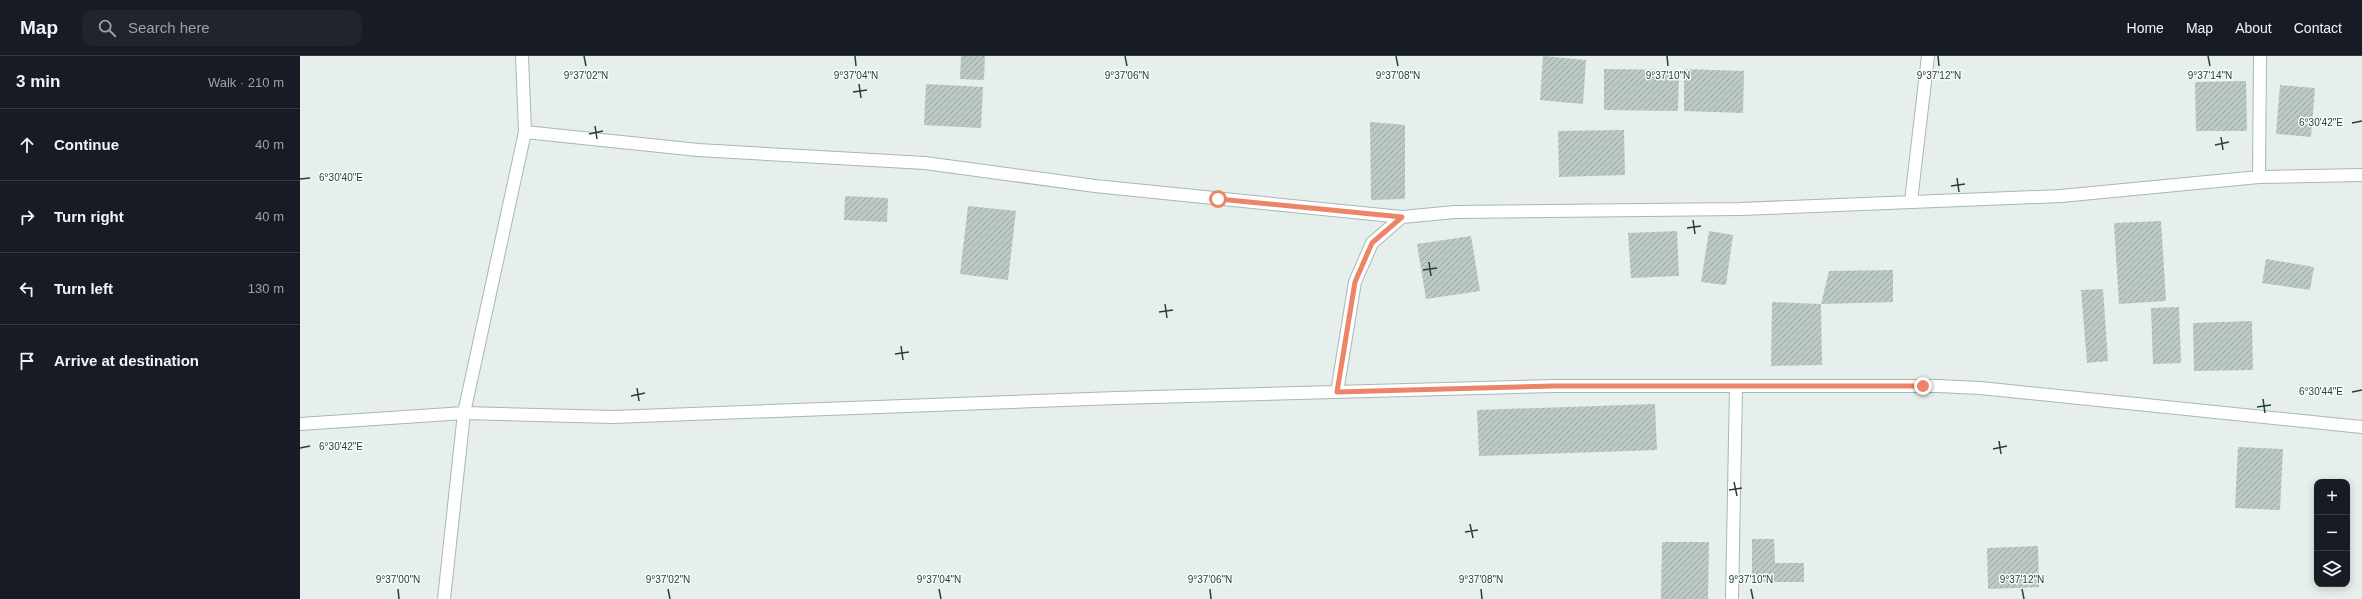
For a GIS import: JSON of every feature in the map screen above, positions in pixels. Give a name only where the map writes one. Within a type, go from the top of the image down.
[{"type":"street","points":[[444,599],[464,413],[525,132],[522,56]]},
{"type":"street","points":[[1911,201],[1928,56]]},
{"type":"street","points":[[2259,177],[2260,56]]},
{"type":"street","points":[[525,132],[698,150],[925,163],[1095,186],[1402,217],[1455,212],[1740,209],[2092,194],[2259,177],[2362,175]]},
{"type":"street","points":[[1337,392],[1355,282],[1372,243],[1402,217]]},
{"type":"street","points":[[300,424],[464,413],[613,417],[1553,386],[1980,388],[2362,427]]},
{"type":"street","points":[[1732,599],[1736,387]]},
{"type":"building","points":[[961,56],[985,56],[984,80],[960,79]]},
{"type":"building","points":[[1543,56],[1586,60],[1583,104],[1540,100]]},
{"type":"building","points":[[1604,69],[1679,70],[1678,111],[1604,110]]},
{"type":"building","points":[[1684,69],[1744,71],[1743,113],[1684,111]]},
{"type":"building","points":[[2246,81],[2247,131],[2196,131],[2195,82]]},
{"type":"building","points":[[926,84],[983,87],[981,128],[924,125]]},
{"type":"building","points":[[2280,85],[2315,88],[2311,137],[2276,134]]},
{"type":"building","points":[[1370,122],[1405,125],[1405,199],[1371,200]]},
{"type":"building","points":[[1624,130],[1625,175],[1559,177],[1558,131]]},
{"type":"building","points":[[845,196],[888,198],[887,222],[844,220]]},
{"type":"building","points":[[968,206],[1016,211],[1008,280],[960,274]]},
{"type":"building","points":[[2161,221],[2166,301],[2119,304],[2114,223]]},
{"type":"building","points":[[1677,231],[1679,276],[1631,278],[1628,233]]},
{"type":"building","points":[[1709,231],[1733,235],[1726,285],[1701,282]]},
{"type":"building","points":[[1471,236],[1480,291],[1426,299],[1417,244]]},
{"type":"building","points":[[2266,259],[2314,267],[2310,290],[2262,283]]},
{"type":"building","points":[[1893,270],[1893,302],[1821,304],[1829,271]]},
{"type":"building","points":[[2103,289],[2108,361],[2087,363],[2081,290]]},
{"type":"building","points":[[1772,302],[1821,304],[1822,365],[1771,366]]},
{"type":"building","points":[[2179,307],[2181,363],[2153,364],[2151,308]]},
{"type":"building","points":[[2252,321],[2253,370],[2194,371],[2193,323]]},
{"type":"building","points":[[1655,404],[1657,450],[1479,456],[1477,410]]},
{"type":"building","points":[[2238,447],[2283,449],[2280,510],[2235,508]]},
{"type":"building","points":[[1752,539],[1774,539],[1775,563],[1804,563],[1804,582],[1752,582]]},
{"type":"building","points":[[1662,542],[1709,542],[1708,599],[1661,599]]},
{"type":"building","points":[[2038,546],[2039,587],[1988,589],[1987,548]]},
{"type":"route","points":[[1218,199],[1402,217],[1372,243],[1355,282],[1337,392],[1553,386],[1923,386]]}]
